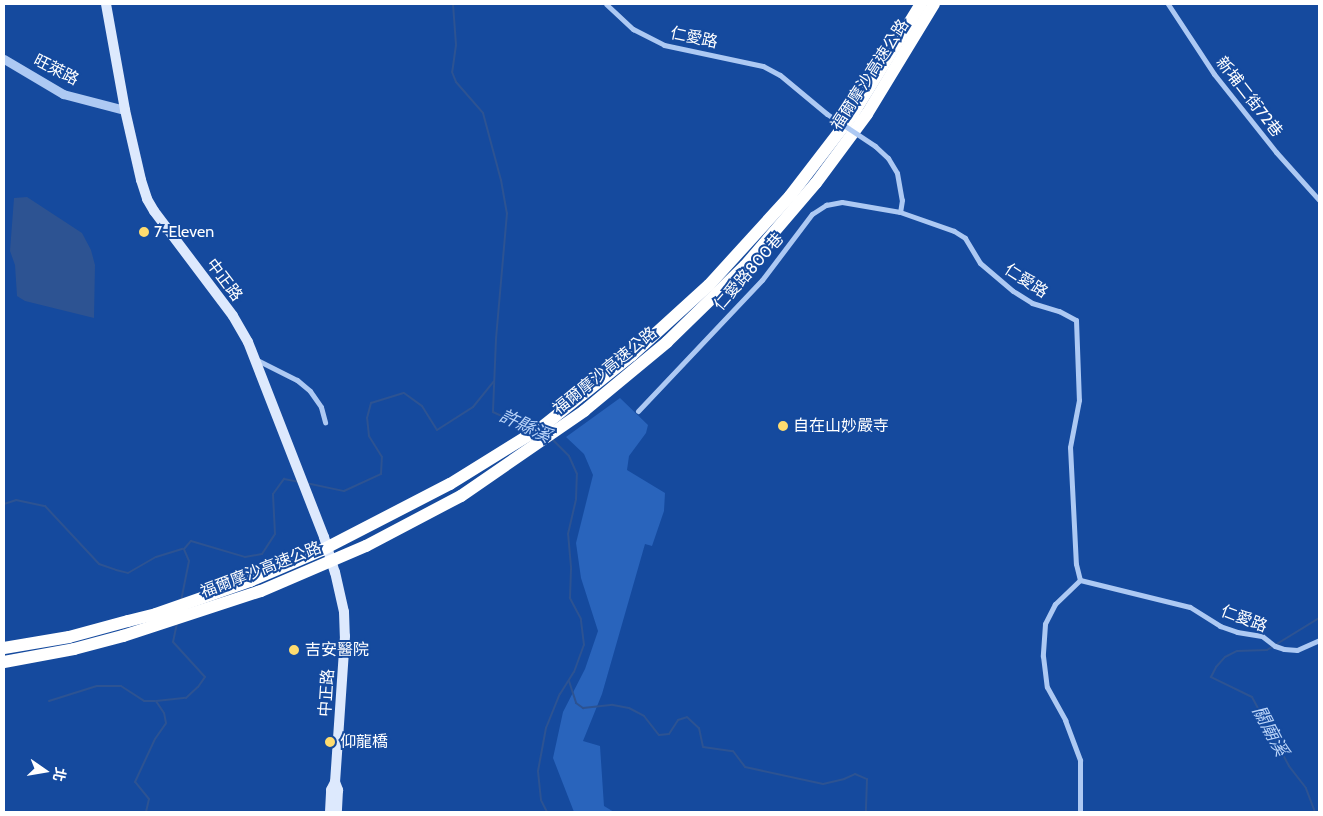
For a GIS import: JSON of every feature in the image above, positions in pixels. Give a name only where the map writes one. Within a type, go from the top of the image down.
[{"type":"highway","name":"福爾摩沙高速公路","points":[[4,648],[68,636],[156,614],[250,582],[322,550],[450,484],[542,427],[632,355],[709,285],[790,196],[853,114],[921,4]]},
{"type":"highway","name":"福爾摩沙高速公路","points":[[4,662],[74,649],[123,636],[261,591],[366,546],[461,496],[584,411],[628,376],[689,321],[745,266],[810,190],[867,114],[934,4]]},
{"type":"main road","name":"中正路","points":[[106,4],[140,180],[154,212],[232,316],[256,360],[318,521],[339,587],[345,624],[335,782],[331,790],[330,812]]},
{"type":"main road","name":"中正路","points":[[335,782],[338,790],[337,812]]},
{"type":"street","name":"仁愛路","points":[[606,4],[633,29],[664,45],[763,66],[780,75],[827,114],[875,146],[888,158],[897,173],[902,200],[900,212],[954,231],[965,238],[980,263],[1014,290],[1032,303],[1059,311],[1076,320],[1079,400],[1070,447],[1076,564],[1080,580],[1190,607],[1220,626],[1237,632],[1262,636],[1275,646],[1297,650],[1319,640]]},
{"type":"street","name":"新埔二街72巷","points":[[1168,4],[1214,74],[1276,152],[1319,200]]},
{"type":"street","name":"旺萊路","points":[[4,59],[63,94],[125,110]]},
{"type":"street","name":"仁愛路800巷","points":[[638,411],[762,280],[812,214],[826,205],[842,202],[900,212]]},
{"type":"street","points":[[256,360],[304,385],[321,407],[325,422]]},
{"type":"street","points":[[1080,580],[1055,604],[1045,624],[1043,656],[1047,687],[1065,720],[1080,760],[1080,812]]},
{"type":"shaded area","points":[[27,197],[82,233],[91,250],[95,265],[94,318],[25,301],[17,296],[15,265],[10,251],[14,198]]},
{"type":"shaded area","points":[[620,398],[648,425],[646,433],[629,456],[627,470],[665,493],[664,511],[652,546],[645,544],[602,694],[583,741],[600,746],[604,806],[614,812],[574,812],[553,758],[563,712],[585,669],[598,631],[581,578],[576,543],[593,475],[584,454],[566,437]]},
{"type":"waterway","name":"許縣溪","points":[[453,4],[456,45],[452,72],[456,82],[483,113],[501,180],[507,213],[496,339],[493,412],[530,429]]},
{"type":"waterway","points":[[306,483],[344,491],[381,474],[382,457],[369,436],[367,418],[371,403],[404,393],[422,406],[437,430],[473,407],[494,381]]},
{"type":"waterway","name":"許縣溪","points":[[547,812],[541,800],[538,771],[546,728],[560,694],[574,672],[584,645],[581,619],[570,598],[571,567],[568,534],[576,499],[577,474],[569,456],[552,439]]},
{"type":"waterway","points":[[181,601],[189,561],[184,549],[191,541],[245,557],[262,554],[275,534],[273,494],[284,479],[299,482]]},
{"type":"waterway","points":[[4,504],[16,500],[45,506],[99,564],[116,570],[128,573],[156,557],[183,549]]},
{"type":"waterway","name":"關廟溪","points":[[1315,812],[1306,788],[1289,766],[1252,697],[1211,677],[1216,667],[1225,657],[1237,651],[1267,650],[1319,618]]},
{"type":"waterway","points":[[146,812],[149,799],[135,782],[155,739],[166,723],[164,713],[156,701],[186,698],[198,687],[205,677],[173,642],[177,623]]},
{"type":"waterway","points":[[569,681],[576,703],[583,708],[613,705],[629,708],[644,716],[659,735],[669,734],[678,720],[687,717],[699,728],[703,747],[733,751],[745,767],[823,784],[855,774],[867,779],[866,812]]},
{"type":"waterway","points":[[49,701],[97,686],[121,686],[144,701],[155,701]]},
{"type":"place","name":"7-Eleven","points":[[144,232]]},
{"type":"place","name":"自在山妙嚴寺","points":[[783,426]]},
{"type":"place","name":"吉安醫院","points":[[294,650]]},
{"type":"place","name":"仰龍橋","points":[[330,742]]}]
